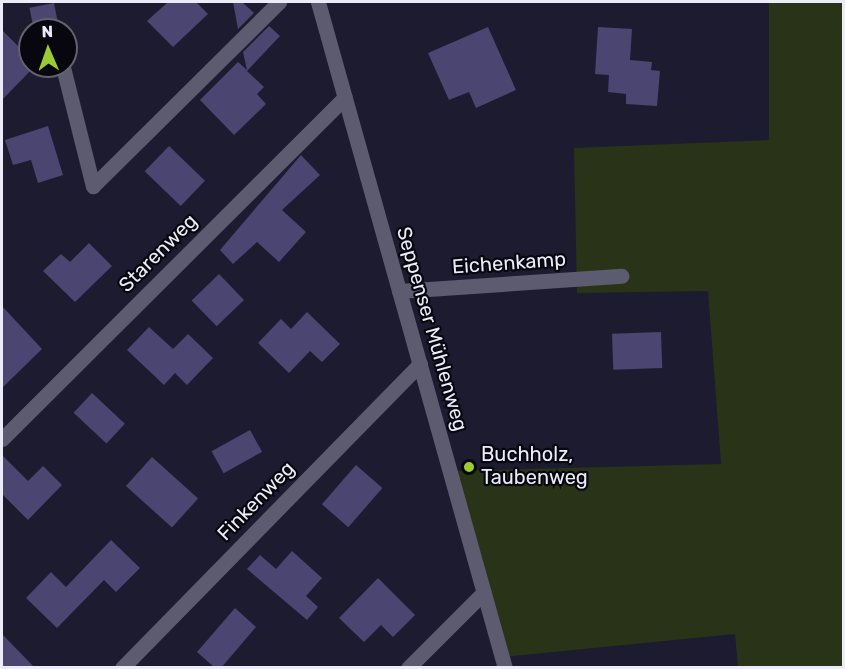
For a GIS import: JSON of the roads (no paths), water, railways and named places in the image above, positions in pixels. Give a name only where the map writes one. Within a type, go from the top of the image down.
[{"type":"street","points":[[66,78],[93,186],[279,2]]},
{"type":"street","name":"Seppenser Mühlenweg","points":[[318,2],[505,668]]},
{"type":"street","name":"Starenweg","points":[[2,439],[345,97]]},
{"type":"street","name":"Eichenkamp","points":[[399,291],[621,276]]},
{"type":"street","name":"Finkenweg","points":[[122,668],[420,364]]},
{"type":"street","points":[[408,668],[484,592]]},
{"type":"place","name":"Buchholz, Taubenweg","points":[[469,467]]}]
